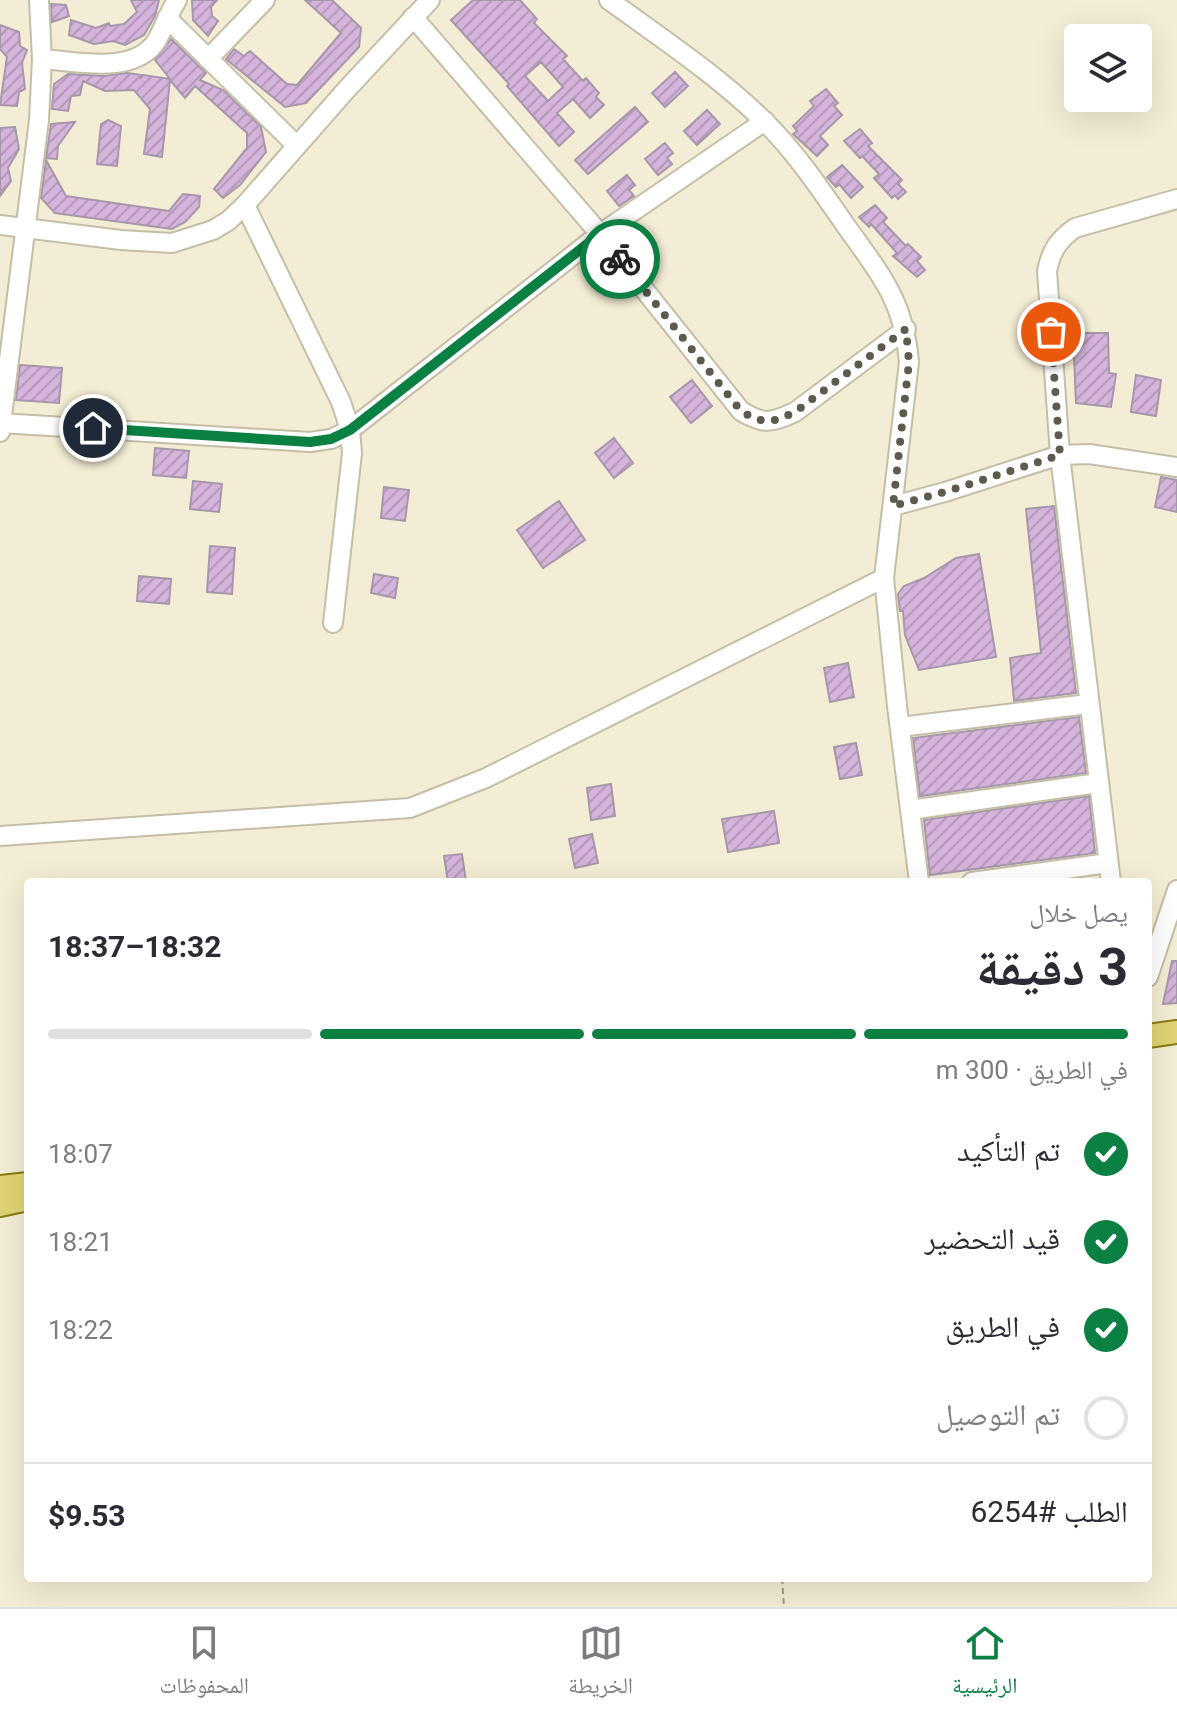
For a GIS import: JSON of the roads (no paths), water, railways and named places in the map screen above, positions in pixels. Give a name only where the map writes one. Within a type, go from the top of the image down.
[{"type":"main road","points":[[1152,1035],[1177,1032]]},
{"type":"main road","points":[[1152,1050],[1177,1047]]},
{"type":"main road","points":[[0,1187],[24,1184]]},
{"type":"main road","points":[[0,1205],[24,1200]]},
{"type":"street","points":[[0,434],[39,120],[42,59],[39,0]]},
{"type":"street","points":[[42,59],[106,63],[131,61],[147,52],[156,41],[177,0]]},
{"type":"street","points":[[208,59],[265,0]]},
{"type":"street","points":[[0,225],[172,243],[213,230],[245,205],[430,0]]},
{"type":"street","points":[[609,0],[698,65],[765,121],[813,180],[897,301],[906,329],[909,362],[884,578],[918,878]]},
{"type":"street","points":[[413,17],[600,234],[741,411],[758,421],[776,421],[795,412],[906,329]]},
{"type":"street","points":[[167,18],[297,146]]},
{"type":"street","points":[[0,423],[310,442],[331,439],[350,430],[600,234],[765,121]]},
{"type":"street","points":[[1110,878],[1060,455],[1047,271],[1051,254],[1061,238],[1075,228],[1177,199]]},
{"type":"street","points":[[245,205],[341,402],[350,430],[352,453],[333,623]]},
{"type":"street","points":[[893,506],[1060,455],[1089,454],[1177,467]]},
{"type":"street","points":[[0,836],[410,808],[486,778],[884,578]]},
{"type":"street","points":[[900,727],[1088,704]]},
{"type":"street","points":[[910,810],[1098,783]]},
{"type":"street","points":[[1001,878],[1108,863]]},
{"type":"street","points":[[1152,964],[1177,890]]}]
